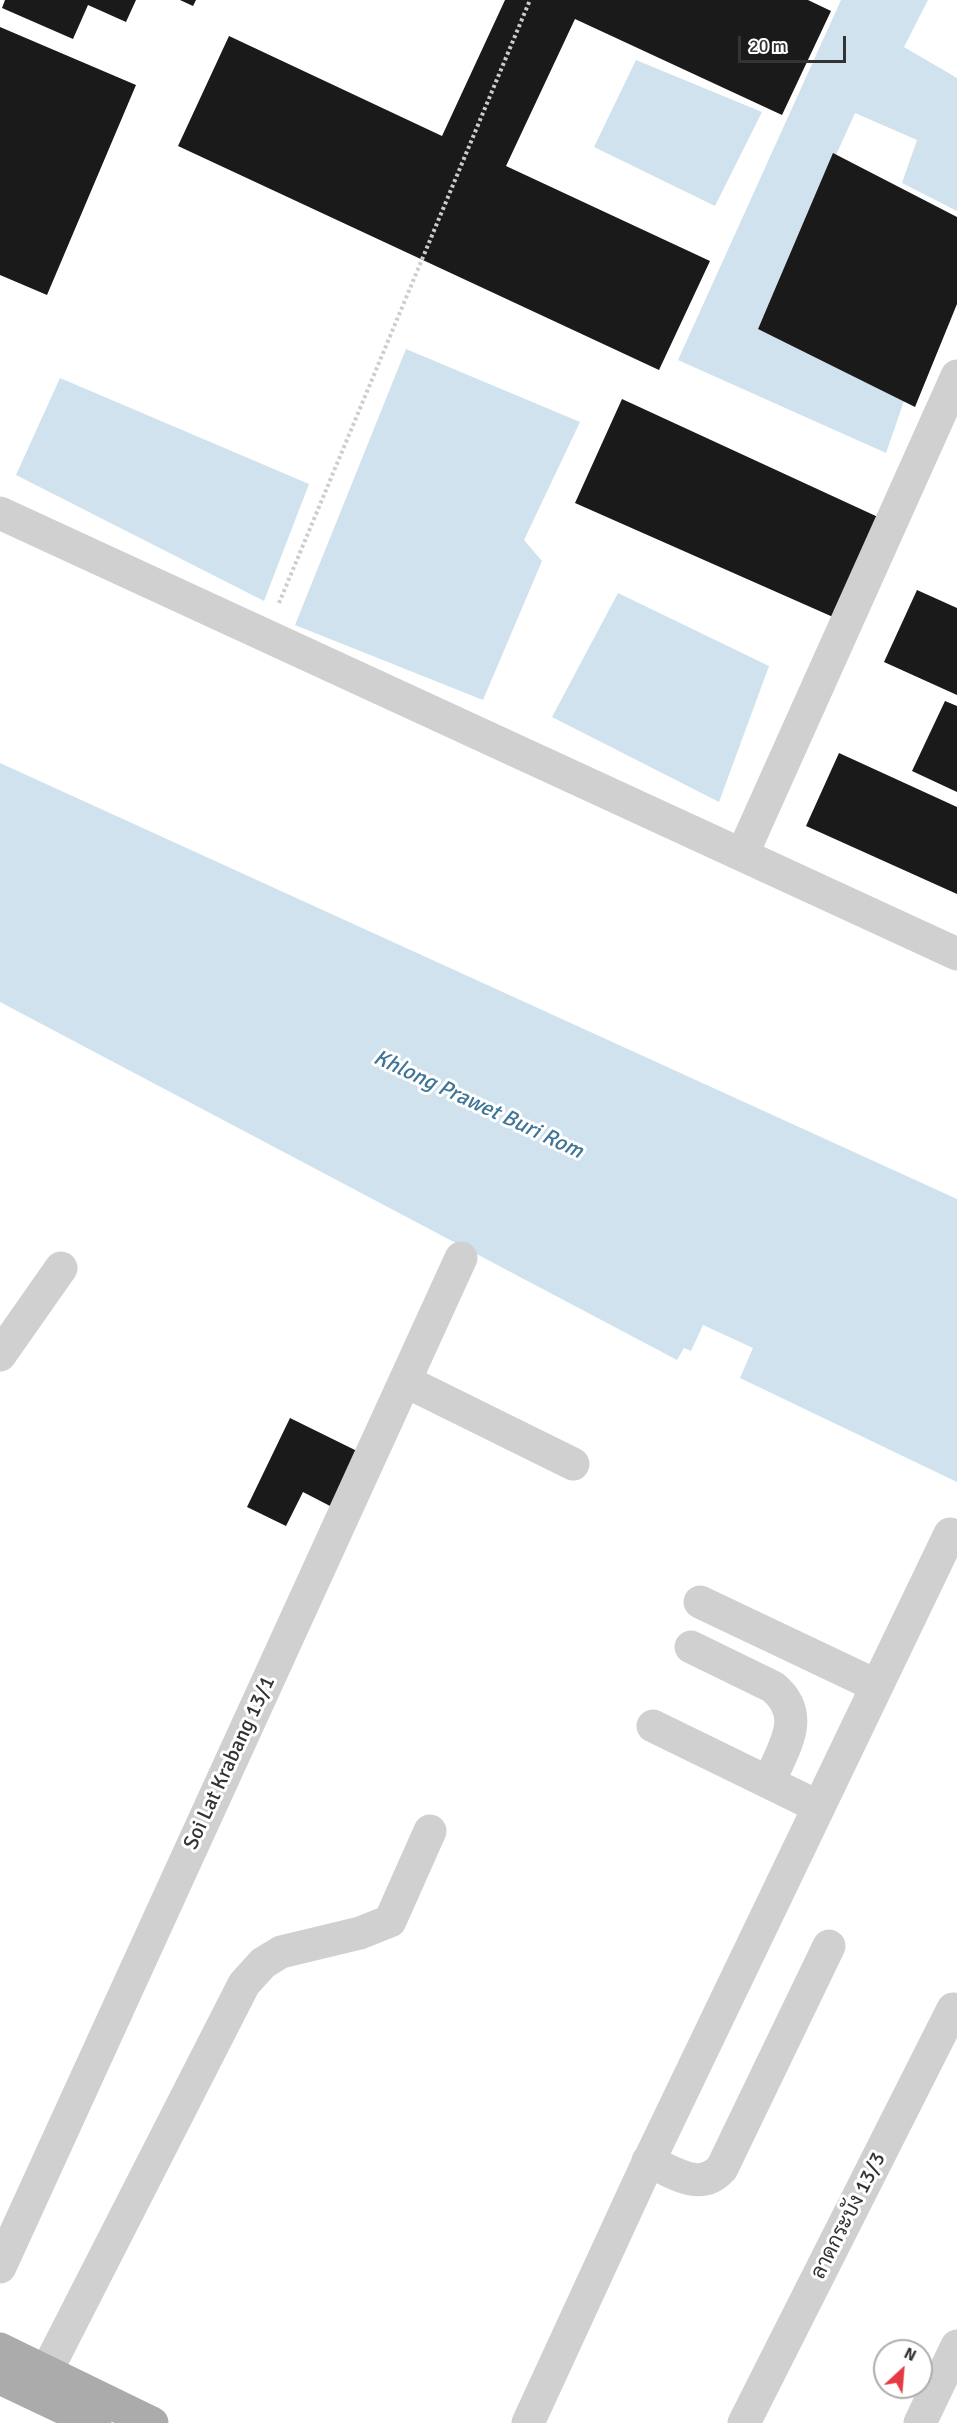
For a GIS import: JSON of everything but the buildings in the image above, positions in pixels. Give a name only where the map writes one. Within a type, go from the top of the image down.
[{"type":"main road","points":[[0,2349],[152,2423]]},
{"type":"main road","points":[[0,2378],[95,2423]]},
{"type":"street","points":[[742,855],[957,376]]},
{"type":"street","points":[[0,513],[957,954]]},
{"type":"street","name":"Soi Lat Krabang 13/1","points":[[0,2267],[461,1258]]},
{"type":"street","points":[[0,1355],[61,1268]]},
{"type":"street","points":[[405,1381],[573,1464]]},
{"type":"street","points":[[528,2423],[648,2161],[950,1534]]},
{"type":"street","points":[[700,1602],[877,1686]]},
{"type":"street","points":[[691,1647],[773,1687],[784,1696],[790,1707],[793,1722],[769,1782]]},
{"type":"street","points":[[653,1726],[819,1807]]},
{"type":"street","points":[[46,2372],[244,1984],[263,1963],[281,1952],[360,1934],[390,1921],[430,1831]]},
{"type":"street","points":[[648,2161],[702,2181],[713,2178],[722,2168],[829,1946]]},
{"type":"street","name":"ลาดกระบัง 13/3","points":[[744,2423],[953,2010]]},
{"type":"street","points":[[920,2423],[957,2346]]},
{"type":"path","points":[[266,636],[530,0]]},
{"type":"water","points":[[841,0],[928,0],[904,47],[957,78],[957,211],[902,183],[917,140],[855,113],[758,328],[904,401],[886,453],[678,360]]},
{"type":"water","points":[[636,60],[762,112],[715,206],[594,147]]},
{"type":"water","points":[[406,349],[580,422],[524,540],[542,561],[483,700],[295,625]]},
{"type":"water","points":[[60,378],[309,484],[264,601],[16,475]]},
{"type":"water","points":[[618,593],[769,666],[719,802],[552,717]]},
{"type":"water","name":"Khlong Prawet Buri Rom","points":[[0,763],[957,1199],[957,1482],[740,1378],[753,1348],[703,1325],[691,1351],[684,1348],[677,1360],[0,1002]]}]
